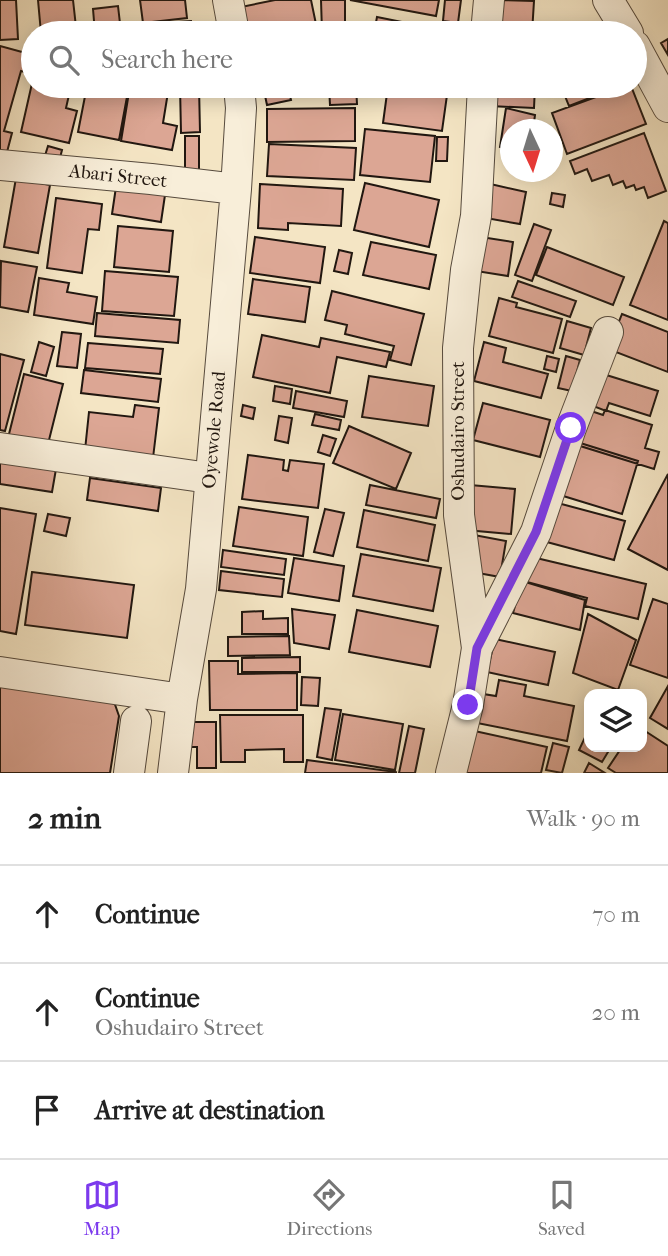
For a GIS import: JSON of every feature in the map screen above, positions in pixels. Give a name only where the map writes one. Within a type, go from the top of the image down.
[{"type":"street","points":[[229,0],[232,21]]},
{"type":"street","points":[[487,21],[489,0]]},
{"type":"street","points":[[608,0],[621,21]]},
{"type":"street","points":[[647,68],[668,107]]},
{"type":"street","name":"Oyewole Road","points":[[173,773],[182,699],[201,589],[236,189],[240,98]]},
{"type":"street","name":"Oshudairo Street","points":[[451,773],[468,705],[477,648],[459,515],[458,360],[466,270],[475,216],[482,98]]},
{"type":"street","name":"Abari Street","points":[[0,165],[236,189]]},
{"type":"street","points":[[477,648],[536,532],[571,428],[608,332]]},
{"type":"street","points":[[0,449],[209,478]]},
{"type":"street","points":[[0,672],[182,699]]},
{"type":"street","points":[[129,773],[136,721]]},
{"type":"building","points":[[0,0],[16,0],[18,39],[0,40]]},
{"type":"building","points":[[38,0],[73,0],[75,21],[40,21]]},
{"type":"building","points":[[140,0],[185,0],[187,18],[143,21]]},
{"type":"building","points":[[275,0],[311,0],[315,21],[244,21],[241,7]]},
{"type":"building","points":[[321,0],[345,0],[345,21],[322,21]]},
{"type":"building","points":[[350,0],[439,0],[436,16]]},
{"type":"building","points":[[445,0],[461,0],[458,21],[443,21]]},
{"type":"building","points":[[498,0],[534,1],[533,21],[497,21]]},
{"type":"building","points":[[118,6],[120,21],[94,21],[93,9]]},
{"type":"building","points":[[377,17],[397,21],[376,21]]},
{"type":"building","points":[[668,39],[668,55],[661,43]]},
{"type":"building","points":[[0,46],[21,52],[21,71],[4,131],[12,133],[7,152],[0,150]]},
{"type":"building","points":[[29,98],[68,98],[66,108],[77,111],[69,143],[21,132]]},
{"type":"building","points":[[85,98],[127,98],[119,140],[78,132]]},
{"type":"building","points":[[128,98],[167,98],[163,123],[177,126],[172,150],[121,141]]},
{"type":"building","points":[[180,98],[199,98],[200,132],[181,133]]},
{"type":"building","points":[[266,98],[291,98],[291,100],[267,105]]},
{"type":"building","points":[[330,98],[357,98],[357,104],[330,105]]},
{"type":"building","points":[[386,98],[447,98],[442,131],[383,123]]},
{"type":"building","points":[[490,98],[534,98],[534,108],[490,106]]},
{"type":"building","points":[[566,98],[590,98],[569,106]]},
{"type":"building","points":[[593,98],[636,98],[646,124],[567,154],[563,143],[563,119],[554,119],[552,113]]},
{"type":"building","points":[[355,108],[355,141],[267,142],[267,109]]},
{"type":"building","points":[[506,108],[535,115],[534,119],[504,119]]},
{"type":"building","points":[[365,129],[435,136],[430,182],[360,175]]},
{"type":"building","points":[[644,133],[666,191],[648,198],[644,187],[636,190],[634,185],[626,188],[623,181],[613,185],[609,175],[592,181],[587,169],[575,174],[570,161]]},
{"type":"building","points":[[185,136],[199,136],[199,174],[185,174]]},
{"type":"building","points":[[437,137],[448,137],[447,161],[436,161]]},
{"type":"building","points":[[269,144],[356,148],[354,180],[267,176]]},
{"type":"building","points":[[48,146],[62,150],[58,166],[43,162]]},
{"type":"building","points":[[16,178],[50,185],[38,253],[4,247]]},
{"type":"building","points":[[365,183],[439,200],[429,247],[354,230]]},
{"type":"building","points":[[486,183],[526,192],[520,224],[480,217]]},
{"type":"building","points":[[260,184],[343,189],[341,226],[288,223],[288,230],[258,228]]},
{"type":"building","points":[[116,187],[165,195],[161,222],[112,214]]},
{"type":"building","points":[[552,193],[565,195],[563,207],[550,204]]},
{"type":"building","points":[[56,198],[102,204],[99,230],[88,229],[82,273],[47,268]]},
{"type":"building","points":[[664,221],[668,223],[668,320],[630,305]]},
{"type":"building","points":[[534,224],[551,230],[532,281],[515,275]]},
{"type":"building","points":[[118,226],[173,231],[169,272],[114,267]]},
{"type":"building","points":[[255,237],[325,247],[320,283],[250,273]]},
{"type":"building","points":[[481,237],[513,242],[508,276],[476,271]]},
{"type":"building","points":[[371,242],[436,255],[429,289],[363,275]]},
{"type":"building","points":[[547,247],[624,277],[613,305],[536,275]]},
{"type":"building","points":[[339,250],[352,253],[348,274],[334,271]]},
{"type":"building","points":[[1,261],[37,267],[28,312],[0,307]]},
{"type":"building","points":[[105,271],[178,277],[174,316],[102,311]]},
{"type":"building","points":[[39,278],[69,283],[67,292],[97,297],[93,324],[34,315]]},
{"type":"building","points":[[253,279],[310,287],[305,322],[248,314]]},
{"type":"building","points":[[518,281],[576,301],[570,317],[512,297]]},
{"type":"building","points":[[332,291],[424,314],[411,365],[390,360],[394,346],[345,334],[347,325],[325,320]]},
{"type":"building","points":[[499,298],[517,303],[516,307],[562,319],[553,353],[489,336]]},
{"type":"building","points":[[97,313],[180,320],[178,343],[95,336]]},
{"type":"building","points":[[622,314],[668,332],[668,372],[608,349]]},
{"type":"building","points":[[567,321],[591,328],[584,355],[560,348]]},
{"type":"building","points":[[62,332],[81,334],[77,368],[57,366]]},
{"type":"building","points":[[262,335],[319,347],[321,338],[390,352],[386,367],[337,357],[330,393],[253,377]]},
{"type":"building","points":[[39,342],[54,347],[46,376],[31,372]]},
{"type":"building","points":[[484,342],[506,348],[503,362],[548,374],[541,398],[474,381]]},
{"type":"building","points":[[88,343],[163,349],[160,374],[85,368]]},
{"type":"building","points":[[0,354],[24,360],[5,431],[0,430]]},
{"type":"building","points":[[547,356],[559,359],[556,372],[544,369]]},
{"type":"building","points":[[566,356],[580,360],[572,391],[558,388]]},
{"type":"building","points":[[84,370],[161,379],[158,402],[81,393]]},
{"type":"building","points":[[24,374],[63,384],[47,448],[8,438]]},
{"type":"building","points":[[603,374],[658,391],[650,416],[609,403],[606,411],[593,406]]},
{"type":"building","points":[[369,376],[434,386],[428,426],[362,417]]},
{"type":"building","points":[[275,386],[292,389],[290,404],[273,401]]},
{"type":"building","points":[[296,391],[347,401],[344,417],[293,408]]},
{"type":"building","points":[[483,403],[550,420],[540,457],[473,440]]},
{"type":"building","points":[[135,405],[159,408],[153,458],[85,450],[89,412],[133,417]]},
{"type":"building","points":[[243,405],[255,408],[253,419],[241,416]]},
{"type":"building","points":[[588,410],[603,415],[605,410],[652,425],[645,448],[659,452],[654,469],[577,445]]},
{"type":"building","points":[[315,414],[341,420],[339,430],[312,425]]},
{"type":"building","points":[[279,416],[292,418],[288,443],[275,440]]},
{"type":"building","points":[[349,426],[411,453],[396,489],[333,463]]},
{"type":"building","points":[[323,435],[336,439],[330,456],[318,452]]},
{"type":"building","points":[[577,442],[638,461],[622,514],[560,495]]},
{"type":"building","points":[[248,455],[284,460],[283,470],[288,471],[290,460],[324,464],[318,508],[242,499]]},
{"type":"building","points":[[0,460],[56,469],[52,492],[0,484]]},
{"type":"building","points":[[668,474],[668,570],[628,549]]},
{"type":"building","points":[[90,478],[161,488],[158,511],[87,500]]},
{"type":"building","points":[[370,485],[440,499],[436,518],[366,505]]},
{"type":"building","points":[[470,485],[515,489],[511,534],[466,530]]},
{"type":"building","points":[[554,502],[625,521],[614,560],[543,541]]},
{"type":"building","points":[[239,507],[308,517],[303,556],[233,546]]},
{"type":"building","points":[[0,508],[36,514],[16,634],[0,631]]},
{"type":"building","points":[[325,509],[344,513],[333,556],[314,552]]},
{"type":"building","points":[[364,510],[435,525],[428,561],[357,547]]},
{"type":"building","points":[[48,514],[70,518],[66,536],[44,531]]},
{"type":"building","points":[[474,535],[506,541],[500,577],[467,571]]},
{"type":"building","points":[[223,550],[286,559],[284,575],[221,567]]},
{"type":"building","points":[[361,554],[441,568],[433,611],[353,596]]},
{"type":"building","points":[[532,557],[646,584],[638,619],[585,606],[587,598],[527,582]]},
{"type":"building","points":[[294,558],[344,566],[339,601],[288,593]]},
{"type":"building","points":[[221,571],[284,579],[282,597],[219,590]]},
{"type":"building","points":[[32,572],[134,585],[127,638],[25,625]]},
{"type":"building","points":[[522,581],[585,600],[580,630],[513,613]]},
{"type":"building","points":[[653,599],[668,604],[668,678],[630,665]]},
{"type":"building","points":[[292,609],[335,615],[329,649],[294,643]]},
{"type":"building","points":[[357,610],[438,626],[430,667],[349,652]]},
{"type":"building","points":[[263,611],[263,619],[288,618],[288,634],[242,634],[242,612]]},
{"type":"building","points":[[588,614],[636,640],[618,689],[573,673]]},
{"type":"building","points":[[289,636],[290,655],[228,656],[228,637]]},
{"type":"building","points":[[495,639],[555,652],[548,685],[487,672]]},
{"type":"building","points":[[300,657],[300,672],[242,672],[242,658]]},
{"type":"building","points":[[209,661],[238,661],[238,674],[297,673],[297,710],[210,710]]},
{"type":"building","points":[[302,677],[320,678],[318,706],[301,705]]},
{"type":"building","points":[[0,678],[112,696],[119,716],[110,773],[0,773]]},
{"type":"building","points":[[499,680],[526,685],[524,696],[574,706],[567,741],[477,723],[483,694],[496,696]]},
{"type":"building","points":[[668,686],[668,729],[650,718]]},
{"type":"building","points":[[325,708],[341,710],[332,760],[317,757]]},
{"type":"building","points":[[343,714],[403,724],[395,770],[335,760]]},
{"type":"building","points":[[220,715],[303,715],[303,762],[284,762],[284,749],[245,750],[245,762],[221,762]]},
{"type":"building","points":[[191,722],[216,722],[216,768],[197,768],[197,747],[191,747]]},
{"type":"building","points":[[409,726],[424,729],[415,773],[399,773]]},
{"type":"building","points":[[470,730],[547,747],[541,773],[460,773]]},
{"type":"building","points":[[647,732],[668,746],[668,773],[616,773],[608,768],[619,752],[647,752]]},
{"type":"building","points":[[584,740],[584,752],[608,752],[602,762],[579,750]]},
{"type":"building","points":[[553,743],[569,747],[562,773],[546,770]]},
{"type":"building","points":[[307,760],[396,772],[396,773],[305,773]]},
{"type":"building","points":[[589,763],[605,773],[584,773]]},
{"type":"route","points":[[468,705],[477,648],[536,532],[571,428]]}]
